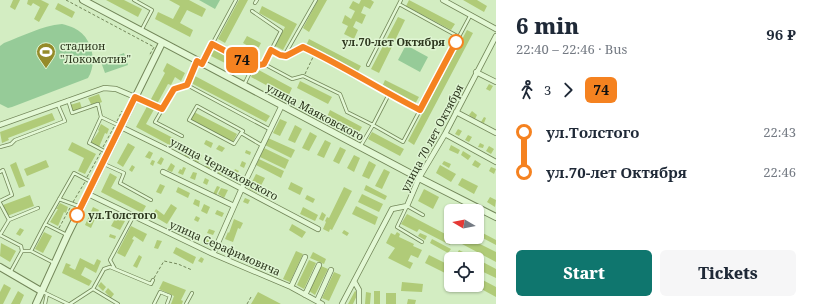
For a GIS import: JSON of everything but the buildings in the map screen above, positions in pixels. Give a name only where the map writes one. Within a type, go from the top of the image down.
[{"type":"street","name":"улица Маяковского","points":[[83,0],[141,32],[496,217]]},
{"type":"street","points":[[444,0],[496,29]]},
{"type":"street","name":"улица 70 лет Октября","points":[[342,304],[392,209],[407,206],[419,178],[445,134],[476,72],[496,38]]},
{"type":"street","points":[[36,304],[44,292],[54,263],[103,164],[105,152],[162,43]]},
{"type":"street","points":[[476,72],[496,82]]},
{"type":"street","points":[[0,124],[104,88],[110,87],[135,97]]},
{"type":"street","points":[[213,254],[242,188],[282,105]]},
{"type":"street","points":[[456,112],[496,133]]},
{"type":"street","name":"улица Черняховского","points":[[118,126],[242,188],[318,229]]},
{"type":"street","points":[[445,134],[496,162]]},
{"type":"street","points":[[163,172],[234,206]]},
{"type":"street","name":"улица Серафимовича","points":[[88,194],[133,217],[213,254],[291,287],[322,304]]},
{"type":"street","name":"улица Серафимовича","points":[[291,287],[305,257]]},
{"type":"street","points":[[305,294],[319,265]]},
{"type":"street","points":[[0,267],[44,292]]},
{"type":"street","points":[[317,301],[331,270]]},
{"type":"street","points":[[354,281],[359,290],[359,304]]},
{"type":"lane","points":[[134,0],[152,10],[141,32]]},
{"type":"lane","points":[[182,136],[155,122],[174,89],[187,85],[236,0]]},
{"type":"lane","points":[[255,4],[257,0]]},
{"type":"lane","points":[[284,57],[316,0]]},
{"type":"lane","points":[[368,65],[401,0]]},
{"type":"lane","points":[[399,4],[459,37]]},
{"type":"lane","points":[[252,11],[281,31],[264,64]]},
{"type":"lane","points":[[212,44],[254,66],[264,64],[292,79],[304,76],[340,94],[347,112],[403,142],[470,15]]},
{"type":"lane","points":[[284,57],[303,47],[357,74],[389,94],[420,110]]},
{"type":"lane","points":[[271,50],[284,57]]},
{"type":"lane","points":[[244,85],[254,66]]},
{"type":"lane","points":[[187,85],[271,130]]},
{"type":"lane","points":[[360,147],[389,94]]},
{"type":"lane","points":[[135,97],[162,109]]},
{"type":"lane","points":[[68,100],[72,113],[98,104],[102,117],[118,126]]},
{"type":"lane","points":[[0,147],[11,144],[15,140],[65,121],[58,103]]},
{"type":"lane","points":[[242,133],[234,144],[189,120],[197,106],[242,131],[242,133],[263,146]]},
{"type":"lane","points":[[102,117],[89,143],[105,152]]},
{"type":"lane","points":[[103,164],[124,173],[120,183],[151,200]]},
{"type":"lane","points":[[0,172],[3,170],[12,195],[0,202],[9,220]]},
{"type":"lane","points":[[30,252],[74,173],[94,183]]},
{"type":"lane","points":[[59,199],[81,207]]},
{"type":"lane","points":[[422,242],[397,226],[407,206],[423,215]]},
{"type":"lane","points":[[10,273],[22,251],[21,246],[0,235],[9,220],[38,208]]},
{"type":"lane","points":[[115,269],[110,260],[133,217]]},
{"type":"lane","points":[[45,224],[67,236]]},
{"type":"lane","points":[[22,251],[30,252],[54,263]]},
{"type":"lane","points":[[44,292],[69,304],[93,289],[104,269],[110,267],[151,284],[153,280]]},
{"type":"lane","points":[[93,289],[118,304]]},
{"type":"lane","points":[[44,292],[45,304]]},
{"type":"lane","points":[[154,304],[160,292],[170,296],[167,304]]},
{"type":"lane","points":[[186,304],[192,293]]},
{"type":"path","points":[[66,0],[154,48],[147,61]]},
{"type":"path","points":[[304,76],[315,53]]},
{"type":"path","points":[[58,231],[86,179],[105,152],[118,126],[125,107]]},
{"type":"path","points":[[153,280],[164,261],[178,264],[192,270]]},
{"type":"path","points":[[247,304],[251,297]]},
{"type":"green space","points":[[199,0],[220,0],[215,9]]},
{"type":"green space","name":"стадион \"Локомотив\"","points":[[62,24],[72,27],[80,32],[89,43],[92,50],[93,65],[88,78],[12,107],[8,108],[0,104],[0,46],[39,29]]},
{"type":"green space","points":[[406,45],[428,57],[420,72],[398,60]]},
{"type":"green space","points":[[124,53],[128,65],[105,73],[101,62]]},
{"type":"bus line","name":"74","points":[[77,215],[135,97],[162,109],[174,89],[187,85],[197,61],[202,64],[212,44],[254,66],[264,64],[271,50],[284,57],[303,47],[357,74],[389,94],[420,110],[456,42]]},
{"type":"place","name":"ул.70-лет Октября","points":[[456,42]]},
{"type":"place","name":"стадион \"Локомотив\"","points":[[46,69]]},
{"type":"place","name":"ул.Толстого","points":[[77,215]]}]
